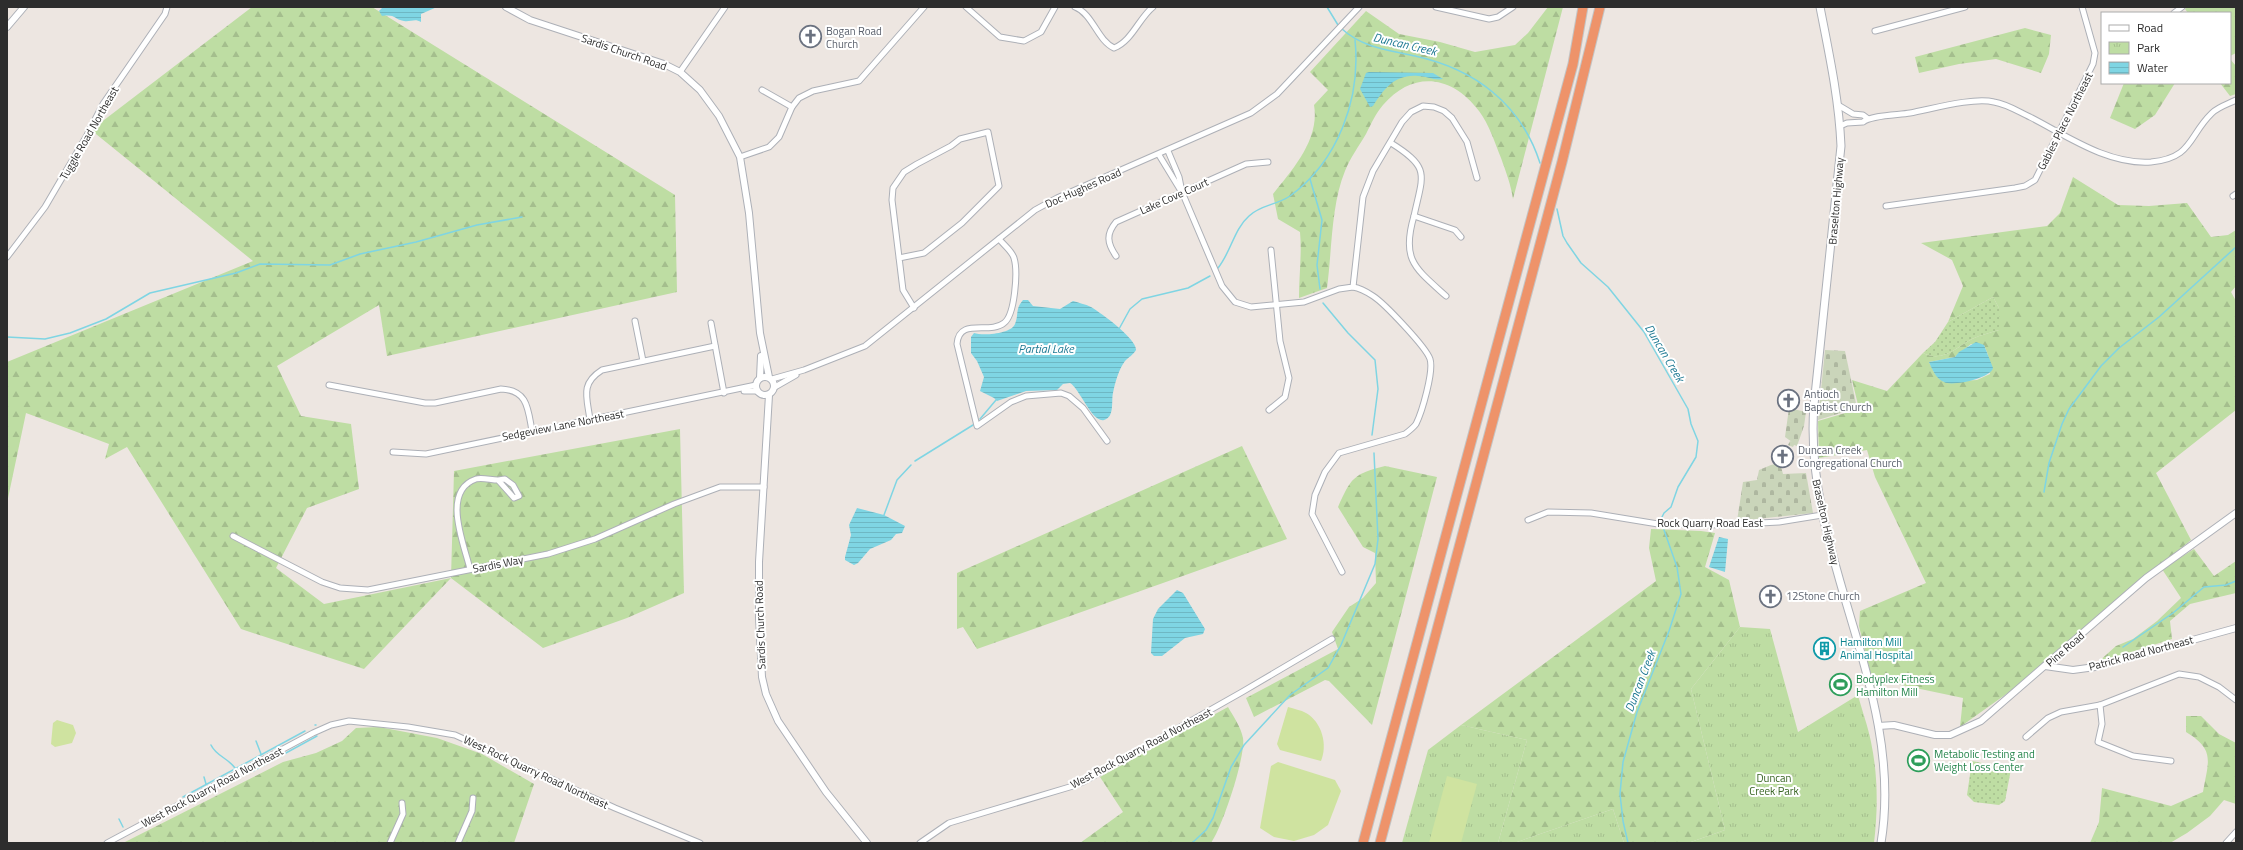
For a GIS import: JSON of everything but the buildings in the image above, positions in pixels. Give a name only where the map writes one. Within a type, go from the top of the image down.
[{"type":"highway","points":[[1363,843],[1572,64],[1583,7]]},
{"type":"highway","points":[[1380,843],[1562,162],[1600,7]]},
{"type":"main road","name":"Braselton Highway","points":[[1820,7],[1832,65],[1838,105],[1841,146],[1838,190],[1812,428],[1813,466],[1822,515],[1878,726],[1884,776],[1885,805],[1881,843]]},
{"type":"street","points":[[7,27],[24,7]]},
{"type":"street","name":"Tuggle Road Northeast","points":[[7,257],[48,202],[103,104],[157,26],[167,7]]},
{"type":"street","name":"Sardis Church Road","points":[[506,7],[530,20],[664,64],[680,72],[700,90],[711,106],[740,157],[749,213],[760,333],[760,378]]},
{"type":"street","points":[[680,72],[725,7]]},
{"type":"street","points":[[740,157],[769,147],[779,137],[792,107],[799,98],[813,91],[859,81],[924,7]]},
{"type":"street","points":[[966,7],[1000,37],[1024,40],[1041,32],[1055,7]]},
{"type":"street","points":[[1075,7],[1087,16],[1108,45],[1114,48],[1124,42],[1146,13],[1153,7]]},
{"type":"street","name":"Doc Hughes Road","points":[[770,378],[804,370],[865,346],[1035,210],[1057,198],[1159,155],[1252,113],[1277,94],[1359,7]]},
{"type":"street","points":[[1436,7],[1489,19],[1498,17],[1513,7]]},
{"type":"street","points":[[1875,31],[1965,7]]},
{"type":"street","name":"Gables Place Northeast","points":[[1886,206],[2025,186],[2034,180],[2093,64],[2095,53],[2082,7]]},
{"type":"street","points":[[762,90],[792,107]]},
{"type":"street","points":[[1838,105],[1854,114],[1863,115],[1867,118],[1892,116],[1974,101],[1993,101],[2091,148],[2118,159],[2151,162],[2177,156],[2185,150],[2212,112],[2236,100]]},
{"type":"street","points":[[1353,287],[1363,197],[1373,171],[1391,143],[1402,122],[1411,112],[1423,106],[1434,107],[1444,111],[1452,118],[1467,142],[1477,178]]},
{"type":"street","points":[[1840,126],[1847,123],[1863,122],[1867,118]]},
{"type":"street","points":[[899,258],[924,253],[962,223],[999,186],[988,132],[960,139],[951,146],[904,172],[898,178],[893,188],[892,200],[899,258],[904,290],[914,308]]},
{"type":"street","points":[[1391,143],[1410,155],[1420,166],[1422,179],[1408,237],[1408,250],[1413,264],[1420,273],[1446,296]]},
{"type":"street","points":[[1168,151],[1179,177],[1182,192]]},
{"type":"street","points":[[1159,155],[1182,192],[1222,286],[1229,296],[1243,306],[1277,304],[1304,302],[1339,289],[1353,287],[1372,295],[1383,305],[1425,349],[1430,359],[1431,368],[1420,414],[1411,430],[1405,434],[1339,453],[1325,472],[1315,494],[1312,514],[1342,572]]},
{"type":"street","name":"Lake Cove Court","points":[[1116,256],[1108,242],[1110,229],[1116,222],[1246,164],[1268,162]]},
{"type":"street","points":[[1414,216],[1455,230],[1461,237]]},
{"type":"street","points":[[999,239],[1014,258],[1016,270],[1016,285],[1010,313],[1006,322],[999,326],[968,328],[961,332],[957,344],[978,426],[1011,402],[1026,396],[1061,393],[1069,396],[1083,408],[1107,442]]},
{"type":"street","points":[[1269,410],[1285,397],[1289,378],[1282,354],[1271,250]]},
{"type":"street","points":[[635,322],[643,362]]},
{"type":"street","points":[[711,323],[724,393]]},
{"type":"street","name":"Sardis Church Road","points":[[760,333],[770,378],[774,388]]},
{"type":"street","points":[[590,420],[586,390],[588,382],[594,375],[602,370],[715,346]]},
{"type":"street","name":"Doc Hughes Road","points":[[774,388],[804,370]]},
{"type":"street","points":[[770,378],[760,378],[761,391],[774,388]]},
{"type":"street","points":[[329,386],[425,403],[435,403],[500,389],[510,389],[519,394],[526,402],[532,431]]},
{"type":"street","name":"Sedgeview Lane Northeast","points":[[393,452],[426,454],[731,391],[761,391]]},
{"type":"street","name":"Sardis Church Road","points":[[761,391],[766,424],[759,562],[758,617],[762,678],[766,694],[778,721],[826,792],[867,843]]},
{"type":"street","points":[[470,569],[457,514],[457,498],[463,487],[477,479],[498,480]]},
{"type":"street","name":"Sardis Way","points":[[233,536],[322,582],[340,588],[368,590],[548,554],[595,539],[706,491],[720,487],[764,487]]},
{"type":"street","name":"Rock Quarry Road East","points":[[1528,520],[1548,512],[1591,513],[1658,524],[1722,525],[1779,522],[1822,515]]},
{"type":"street","name":"Pine Road","points":[[1878,726],[1894,725],[1935,735],[1950,734],[1964,730],[1981,721],[2146,578],[2236,513]]},
{"type":"street","name":"Patrick Road Northeast","points":[[2045,666],[2073,670],[2095,667],[2236,628]]},
{"type":"street","name":"West Rock Quarry Road Northeast","points":[[920,843],[950,823],[1071,787],[1083,782],[1332,639]]},
{"type":"street","points":[[2026,737],[2048,718],[2061,712],[2100,705],[2179,674],[2199,677],[2219,687],[2236,700]]},
{"type":"street","points":[[2100,705],[2102,724],[2098,742],[2133,756],[2171,761]]},
{"type":"street","name":"West Rock Quarry Road Northeast","points":[[107,843],[313,733],[331,724],[349,721],[408,727],[463,738],[603,803],[700,843]]},
{"type":"street","points":[[458,843],[472,811],[473,798]]},
{"type":"street","points":[[390,843],[402,814],[402,803]]},
{"type":"street","points":[[2226,843],[2236,832]]},
{"type":"green space","points":[[252,7],[372,7],[675,195],[677,292],[387,356],[379,305],[277,366],[301,416],[351,424],[359,489],[307,508],[276,568],[324,604],[451,578],[364,669],[241,629],[127,447],[105,459],[109,444],[26,413],[7,503],[7,362],[253,261],[91,130]]},
{"type":"green space","points":[[1548,7],[1563,7],[1513,199],[1506,173],[1489,128],[1483,116],[1468,99],[1457,90],[1445,84],[1432,81],[1419,82],[1407,86],[1395,94],[1380,108],[1345,171],[1340,184],[1334,213],[1327,288],[1299,298],[1301,248],[1300,232],[1278,219],[1273,194],[1296,164],[1309,142],[1315,118],[1314,105],[1328,90],[1310,72],[1366,11],[1399,34],[1440,42],[1475,52],[1515,45],[1528,33]]},
{"type":"green space","points":[[2187,7],[2236,7],[2236,53],[2231,56],[2231,12],[2187,12],[2185,9]]},
{"type":"green space","points":[[2025,28],[2051,35],[2049,54],[2041,73],[1996,59],[1959,64],[1919,73],[1915,57]]},
{"type":"green space","points":[[2231,60],[2236,66],[2236,94],[2230,96],[2221,84],[2231,84]]},
{"type":"green space","points":[[2124,84],[2174,84],[2155,115],[2135,129],[2110,118]]},
{"type":"green space","points":[[2073,177],[2118,205],[2149,206],[2187,203],[2211,237],[2228,235],[2236,230],[2236,286],[2231,292],[2236,301],[2236,410],[2156,473],[2191,540],[2149,574],[2040,670],[1960,727],[1963,698],[1892,683],[1874,688],[1859,626],[1860,611],[1926,583],[1875,477],[1867,450],[1819,458],[1818,421],[1859,409],[1852,380],[1887,391],[1923,353],[1930,356],[1943,355],[1975,338],[1999,330],[1999,308],[1993,297],[1948,322],[1963,286],[1952,260],[1921,243],[2047,226],[2060,213]],"holes":[[[1971,344],[1984,345],[1988,355],[1990,374],[1977,380],[1944,382],[1935,374],[1929,362],[1955,357]]]},
{"type":"green space","points":[[1993,297],[1999,308],[1999,330],[1975,338],[1943,355],[1930,356],[1923,353],[1935,342],[1948,322]]},
{"type":"green space","points":[[1825,350],[1845,351],[1857,408],[1818,420]]},
{"type":"green space","points":[[1789,408],[1806,412],[1804,426],[1797,446],[1794,445],[1793,447],[1788,445],[1790,441],[1792,442],[1785,437]]},
{"type":"green space","points":[[680,429],[684,593],[627,618],[543,648],[451,578],[454,471]]},
{"type":"green space","points":[[1242,446],[1287,539],[977,649],[963,627],[957,629],[957,573]]},
{"type":"green space","points":[[1780,463],[1783,474],[1806,473],[1813,513],[1737,521],[1743,482],[1757,480],[1759,470]]},
{"type":"green space","points":[[1385,466],[1437,477],[1372,725],[1329,681],[1325,680],[1254,717],[1246,698],[1338,649],[1332,632],[1349,607],[1363,598],[1376,583],[1375,553],[1363,547],[1338,507],[1346,489],[1354,479],[1366,472]]},
{"type":"green space","points":[[1651,529],[1715,533],[1705,567],[1729,580],[1740,627],[1691,689],[1725,830],[1688,843],[1624,843],[1613,809],[1514,843],[1498,843],[1527,740],[1461,725],[1656,581],[1649,548]]},
{"type":"green space","points":[[2194,549],[2214,576],[2236,561],[2236,593],[2190,604],[2170,621],[2172,639],[2097,663],[2116,646],[2133,639],[2157,621],[2181,598],[2162,569]]},
{"type":"green space","name":"Duncan Creek Park","points":[[1740,627],[1770,629],[1798,732],[1858,695],[1870,736],[1875,767],[1877,805],[1874,843],[1688,843],[1725,830],[1691,689]]},
{"type":"green space","points":[[1228,707],[1241,730],[1243,747],[1241,760],[1227,808],[1216,835],[1211,843],[1080,843],[1123,812],[1100,777]]},
{"type":"green space","points":[[1288,707],[1306,713],[1312,717],[1320,728],[1324,741],[1321,761],[1280,750],[1277,744]]},
{"type":"green space","points":[[2186,716],[2201,716],[2219,734],[2236,743],[2236,804],[2224,800],[2210,816],[2187,833],[2170,843],[2090,843],[2099,822],[2102,788],[2171,806],[2203,792],[2208,758],[2202,745],[2186,732]]},
{"type":"green space","points":[[57,720],[73,725],[76,733],[72,743],[55,747],[51,744],[53,723]]},
{"type":"green space","points":[[1461,725],[1527,740],[1498,843],[1402,843],[1428,750]]},
{"type":"green space","points":[[379,727],[437,738],[482,754],[534,784],[514,843],[123,843],[283,762],[316,753],[342,741],[356,728]]},
{"type":"green space","points":[[1972,761],[2011,769],[2005,801],[1999,805],[1974,802],[1967,795]]},
{"type":"green space","points":[[1278,762],[1335,780],[1341,791],[1328,825],[1314,835],[1294,841],[1274,837],[1260,828],[1271,766]]},
{"type":"green space","points":[[1447,776],[1477,784],[1461,843],[1429,843]]},
{"type":"green space","points":[[1613,809],[1624,843],[1514,843]]},
{"type":"water","points":[[383,7],[437,7],[421,14],[421,22],[417,20],[404,21],[392,16],[382,16],[379,11]]},
{"type":"water","points":[[1366,73],[1433,73],[1443,79],[1418,76],[1403,77],[1391,84],[1381,94],[1373,106],[1370,107],[1360,89]]},
{"type":"water","name":"Partial Lake","points":[[1023,300],[1028,300],[1033,306],[1060,309],[1073,301],[1086,305],[1110,320],[1131,339],[1136,350],[1125,361],[1119,372],[1113,393],[1110,416],[1104,420],[1100,420],[1095,416],[1074,386],[1070,383],[1063,384],[1057,390],[1026,391],[997,401],[980,391],[984,377],[977,361],[971,353],[971,337],[974,333],[996,333],[1008,330],[1015,324],[1019,306]]},
{"type":"water","points":[[1976,342],[1984,345],[1993,368],[1991,372],[1971,381],[1948,383],[1941,381],[1935,374],[1929,362],[1955,357],[1959,352]]},
{"type":"water","points":[[857,508],[884,515],[905,526],[902,533],[896,534],[891,540],[870,549],[858,563],[854,565],[845,560],[845,557],[851,535],[849,525]]},
{"type":"water","points":[[1719,537],[1728,539],[1725,572],[1709,567]]},
{"type":"water","points":[[1177,590],[1183,593],[1205,629],[1203,634],[1185,638],[1162,656],[1154,656],[1151,653],[1153,619],[1158,609]]},
{"type":"waterway","name":"Duncan Creek","points":[[1327,7],[1338,25]]},
{"type":"waterway","name":"Duncan Creek","points":[[1342,29],[1367,44],[1437,62],[1476,80],[1493,92],[1521,123],[1532,142],[1540,163]]},
{"type":"waterway","points":[[1218,268],[1244,221],[1253,212],[1290,196],[1307,182],[1333,147],[1343,127],[1350,106],[1356,62],[1355,40]]},
{"type":"waterway","points":[[1310,179],[1322,220],[1317,265],[1320,289]]},
{"type":"waterway","name":"Duncan Creek","points":[[1557,209],[1563,236],[1567,243],[1581,263],[1608,287],[1644,332],[1688,409],[1691,424],[1698,441],[1696,457],[1678,487],[1671,507],[1664,513],[1661,519]]},
{"type":"waterway","points":[[7,337],[45,339],[70,333],[106,319],[150,293],[236,273],[260,264],[330,265],[360,254],[416,242],[477,225],[522,217]]},
{"type":"waterway","points":[[2044,492],[2049,463],[2062,424],[2069,409],[2101,366],[2119,348],[2159,317],[2236,247]]},
{"type":"waterway","points":[[1119,329],[1130,309],[1142,299],[1188,288],[1210,276]]},
{"type":"waterway","points":[[1323,303],[1348,333],[1375,360],[1378,389],[1372,435]]},
{"type":"waterway","points":[[980,419],[996,400]]},
{"type":"waterway","points":[[915,461],[973,425]]},
{"type":"waterway","points":[[1192,843],[1206,830],[1213,818],[1231,767],[1244,745],[1290,695],[1328,668],[1341,645],[1375,564],[1378,539],[1374,453]]},
{"type":"waterway","points":[[884,515],[897,480],[911,465]]},
{"type":"waterway","name":"Duncan Creek","points":[[1628,843],[1623,821],[1620,794],[1623,762],[1637,712],[1669,631],[1681,594],[1677,567],[1664,530]]},
{"type":"waterway","points":[[2123,647],[2173,613],[2204,587],[2226,585],[2236,581]]},
{"type":"waterway","points":[[183,797],[305,731]]},
{"type":"waterway","points":[[253,771],[317,736]]},
{"type":"waterway","points":[[256,741],[261,754]]},
{"type":"waterway","points":[[211,745],[216,752],[235,768]]},
{"type":"waterway","points":[[204,777],[206,784]]},
{"type":"waterway","points":[[119,819],[123,827]]},
{"type":"place","name":"Bogan Road Church","points":[[810,37]]},
{"type":"place","name":"Antioch Baptist Church","points":[[1788,400]]},
{"type":"place","name":"Duncan Creek Congregational Church","points":[[1783,456]]},
{"type":"place","name":"12Stone Church","points":[[1770,596]]},
{"type":"place","name":"Hamilton Mill Animal Hospital","points":[[1824,648]]},
{"type":"place","name":"Bodyplex Fitness Hamilton Mill","points":[[1840,685]]},
{"type":"place","name":"Metabolic Testing and Weight Loss Center","points":[[1918,760]]}]
